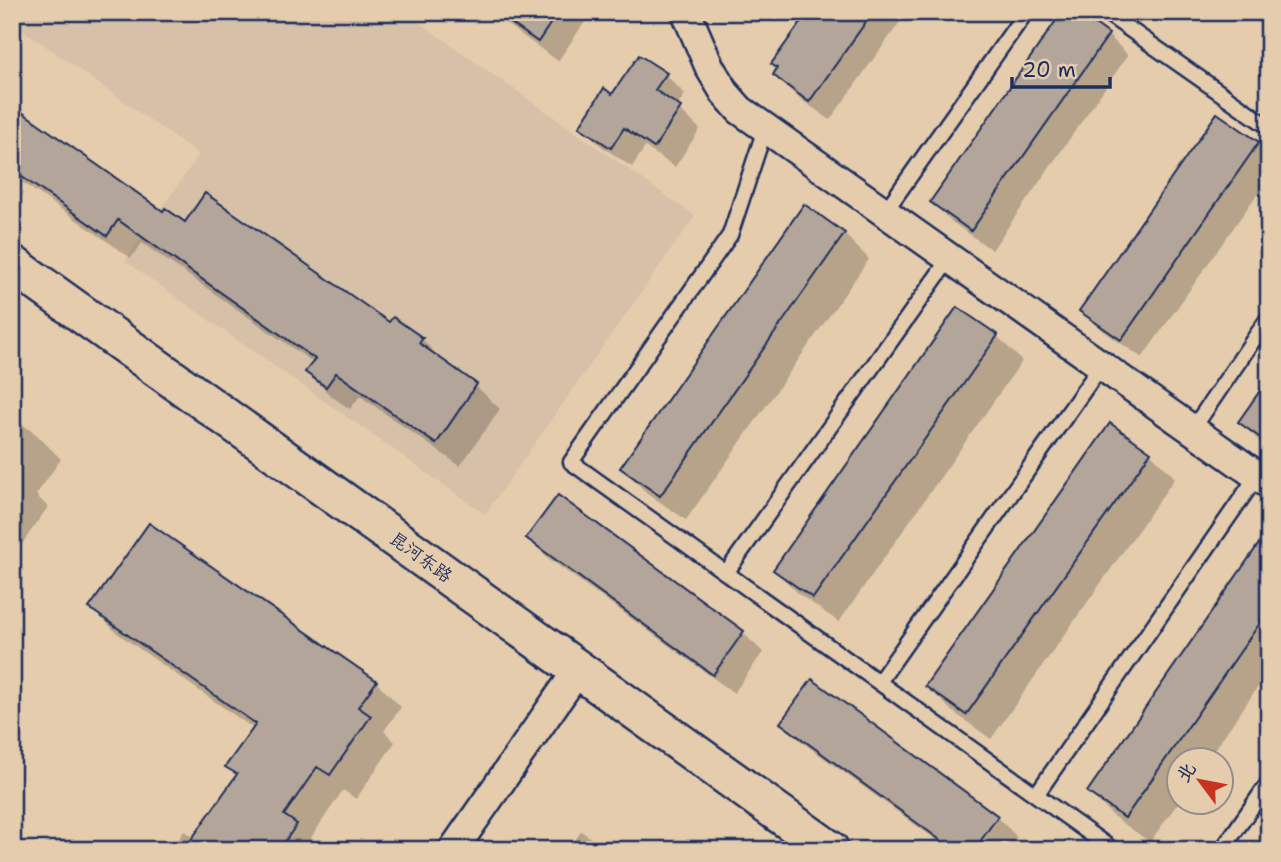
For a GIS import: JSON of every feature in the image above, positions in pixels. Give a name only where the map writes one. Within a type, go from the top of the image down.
[{"type":"street","points":[[686,12],[710,68],[725,93],[740,110],[1263,480]]},
{"type":"street","name":"昆河东路","points":[[12,264],[830,850]]},
{"type":"street","points":[[453,850],[579,670]]},
{"type":"lane","points":[[884,213],[1026,12]]},
{"type":"lane","points":[[1105,12],[1269,127]]},
{"type":"lane","points":[[765,129],[730,235],[571,462],[1112,850]]},
{"type":"lane","points":[[726,573],[949,259]]},
{"type":"lane","points":[[1192,430],[1269,317]]},
{"type":"lane","points":[[879,682],[1101,366]]},
{"type":"lane","points":[[1036,795],[1263,480]]},
{"type":"lane","points":[[1222,850],[1269,782]]},
{"type":"shaded area","points":[[12,12],[404,12],[695,216],[485,514],[125,261],[199,155],[12,22]]},
{"type":"building","points":[[495,12],[558,12],[538,42]]},
{"type":"building","points":[[808,12],[873,12],[809,102],[773,75],[777,68],[771,64]]},
{"type":"building","points":[[1062,12],[1079,12],[1109,34],[971,231],[930,202]]},
{"type":"building","points":[[639,55],[667,73],[655,90],[681,107],[654,148],[624,128],[611,148],[579,127],[604,88],[612,94]]},
{"type":"building","points":[[12,105],[163,211],[165,208],[185,222],[205,193],[389,322],[393,317],[423,338],[419,343],[477,384],[436,444],[336,373],[326,387],[305,372],[315,359],[118,220],[107,236],[12,170]]},
{"type":"building","points":[[1217,113],[1259,142],[1121,340],[1079,311]]},
{"type":"building","points":[[804,204],[845,233],[660,496],[620,468]]},
{"type":"building","points":[[957,307],[998,335],[813,598],[773,570]]},
{"type":"building","points":[[1269,378],[1269,444],[1238,422]]},
{"type":"building","points":[[1110,423],[1151,452],[966,715],[925,686]]},
{"type":"building","points":[[558,495],[744,631],[713,675],[526,538]]},
{"type":"building","points":[[149,523],[377,681],[358,707],[371,716],[330,775],[317,767],[284,815],[297,824],[279,850],[184,850],[237,774],[225,767],[256,724],[89,608]]},
{"type":"building","points":[[1269,529],[1269,610],[1175,746],[1166,746],[1166,759],[1125,818],[1087,792]]},
{"type":"building","points":[[812,679],[998,816],[974,850],[954,850],[780,723]]}]
